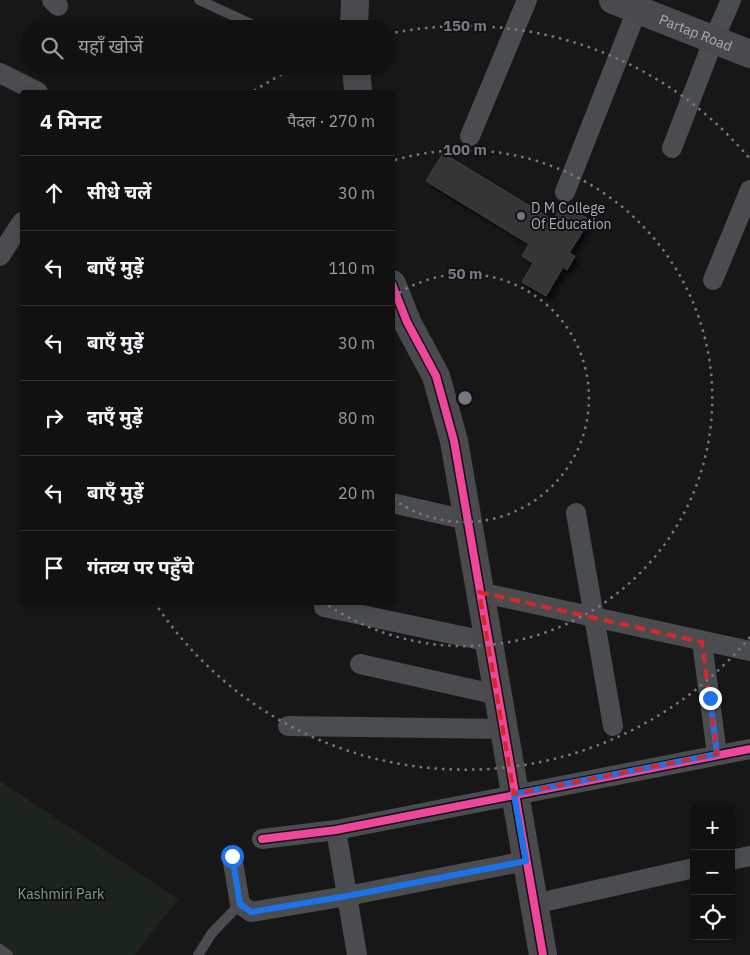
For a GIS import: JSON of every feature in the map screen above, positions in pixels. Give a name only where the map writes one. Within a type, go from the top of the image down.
[{"type":"street","points":[[354,20],[355,0]]},
{"type":"street","points":[[470,136],[527,0]]},
{"type":"street","points":[[672,148],[731,0]]},
{"type":"street","points":[[565,192],[630,4]]},
{"type":"street","name":"Partap Road","points":[[630,4],[750,54]]},
{"type":"street","points":[[0,73],[34,90]]},
{"type":"street","points":[[713,280],[750,190]]},
{"type":"street","points":[[0,256],[11,230]]},
{"type":"street","points":[[395,296],[400,316],[436,376],[454,441],[543,955]]},
{"type":"street","points":[[395,504],[467,520]]},
{"type":"street","points":[[576,513],[613,726]]},
{"type":"street","points":[[479,592],[594,619],[750,651]]},
{"type":"street","points":[[324,608],[490,642]]},
{"type":"street","points":[[702,642],[717,754]]},
{"type":"street","points":[[360,664],[498,695]]},
{"type":"street","points":[[288,726],[504,730]]},
{"type":"street","points":[[262,838],[336,830],[750,749]]},
{"type":"street","points":[[336,830],[357,955]]},
{"type":"street","points":[[232,856],[240,904],[251,912],[347,896],[526,861]]},
{"type":"street","points":[[735,859],[750,856]]},
{"type":"street","points":[[534,904],[690,869]]},
{"type":"lane","points":[[199,0],[242,20]]},
{"type":"lane","points":[[198,955],[212,933],[240,904]]},
{"type":"lane","points":[[0,949],[8,955]]},
{"type":"highlighted area","points":[[479,592],[702,642],[717,754],[514,794]]},
{"type":"green space","name":"Kashmiri Park","points":[[0,781],[178,899],[135,955],[0,955]]},
{"type":"building","points":[[443,153],[553,220],[563,203],[590,220],[569,253],[575,256],[567,270],[563,267],[546,296],[522,282],[533,263],[522,256],[529,244],[426,181]]},
{"type":"cycle path","points":[[395,292],[407,322],[436,376],[454,441],[543,955]]},
{"type":"cycle path","points":[[262,839],[336,830],[750,749]]},
{"type":"place","name":"D M College Of Education","points":[[521,216]]},
{"type":"route","points":[[232,856],[240,904],[251,912],[347,896],[526,861],[514,794],[717,754],[710,698]]}]
